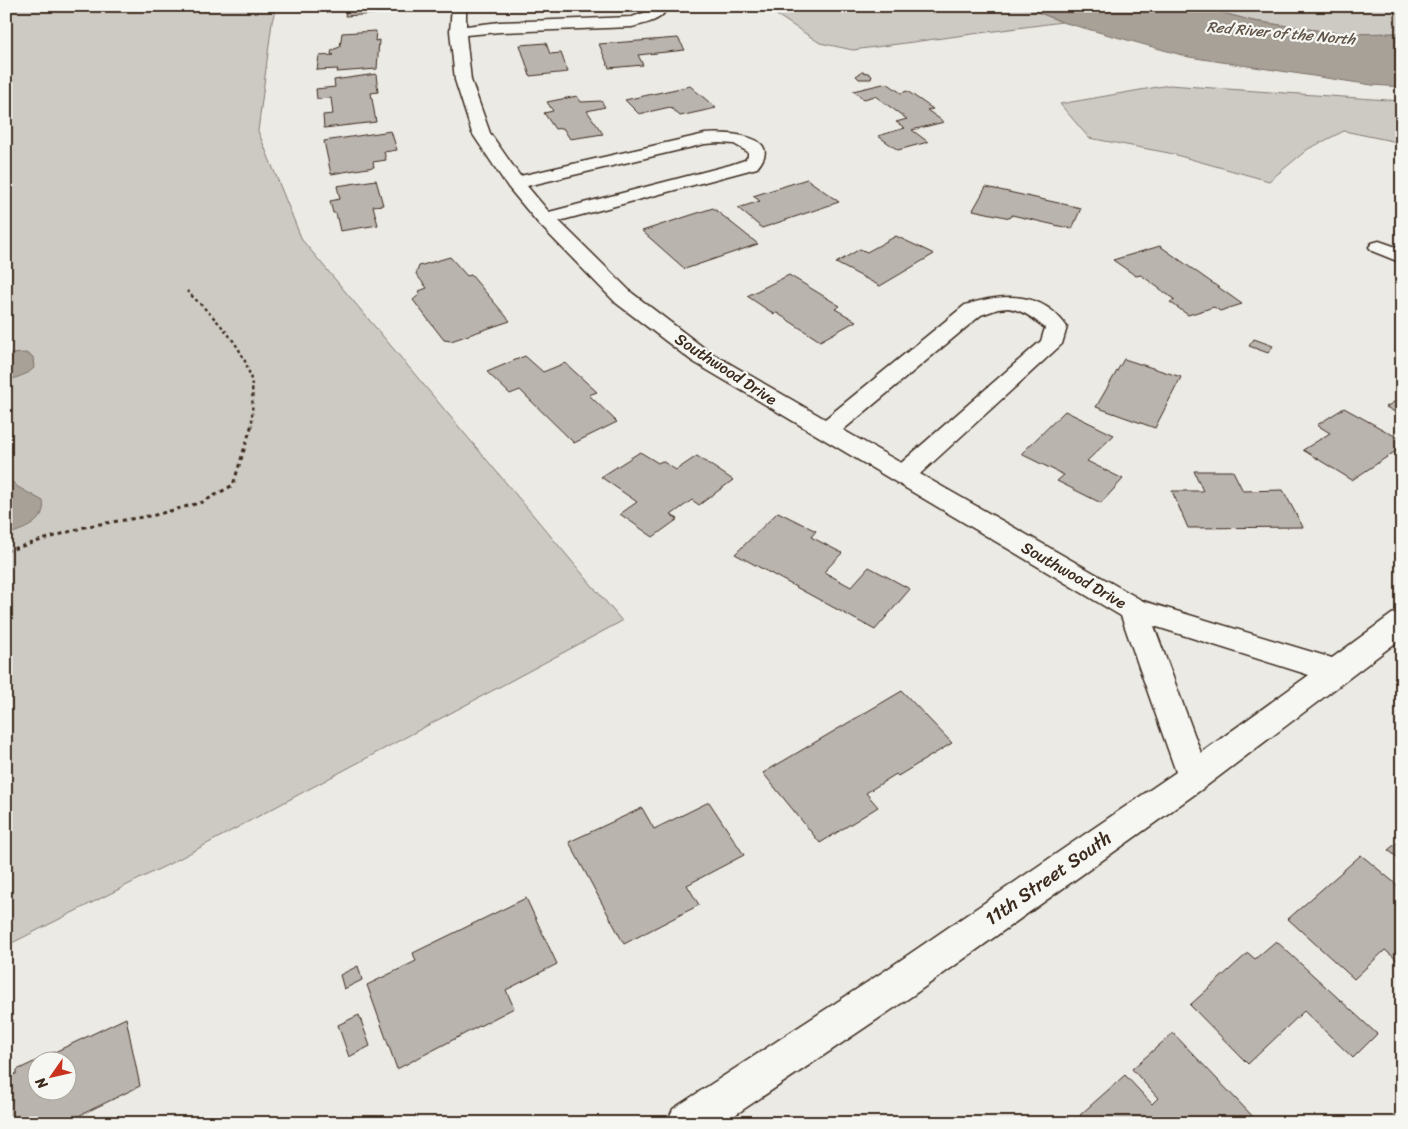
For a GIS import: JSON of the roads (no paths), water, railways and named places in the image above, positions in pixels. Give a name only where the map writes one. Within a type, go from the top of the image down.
[{"type":"street","name":"Southwood Drive","points":[[459,6],[458,31],[463,80],[481,133],[515,183],[545,219],[624,298],[700,356],[1133,609],[1335,672]]},
{"type":"street","points":[[458,31],[500,27],[632,22],[643,20],[657,13],[654,6]]},
{"type":"street","points":[[515,183],[720,137],[743,141],[756,151],[757,157],[750,164],[738,170],[545,219]]},
{"type":"street","points":[[1379,246],[1402,257]]},
{"type":"street","points":[[826,431],[973,310],[994,302],[1018,303],[1037,310],[1056,327],[1052,344],[904,475]]},
{"type":"street","name":"Southwood Drive","points":[[1133,609],[1194,777]]},
{"type":"street","name":"11th Street South","points":[[687,1123],[899,983],[1194,777],[1402,622]]},
{"type":"water","name":"Red River of the North","points":[[1023,6],[1197,6],[1253,21],[1343,34],[1402,33],[1402,87],[1372,85],[1189,57],[1062,22]]},
{"type":"water","points":[[26,353],[33,357],[34,368],[28,373],[6,382],[6,354]]},
{"type":"water","points":[[6,476],[18,487],[43,501],[43,508],[38,520],[20,531],[6,535]]}]
